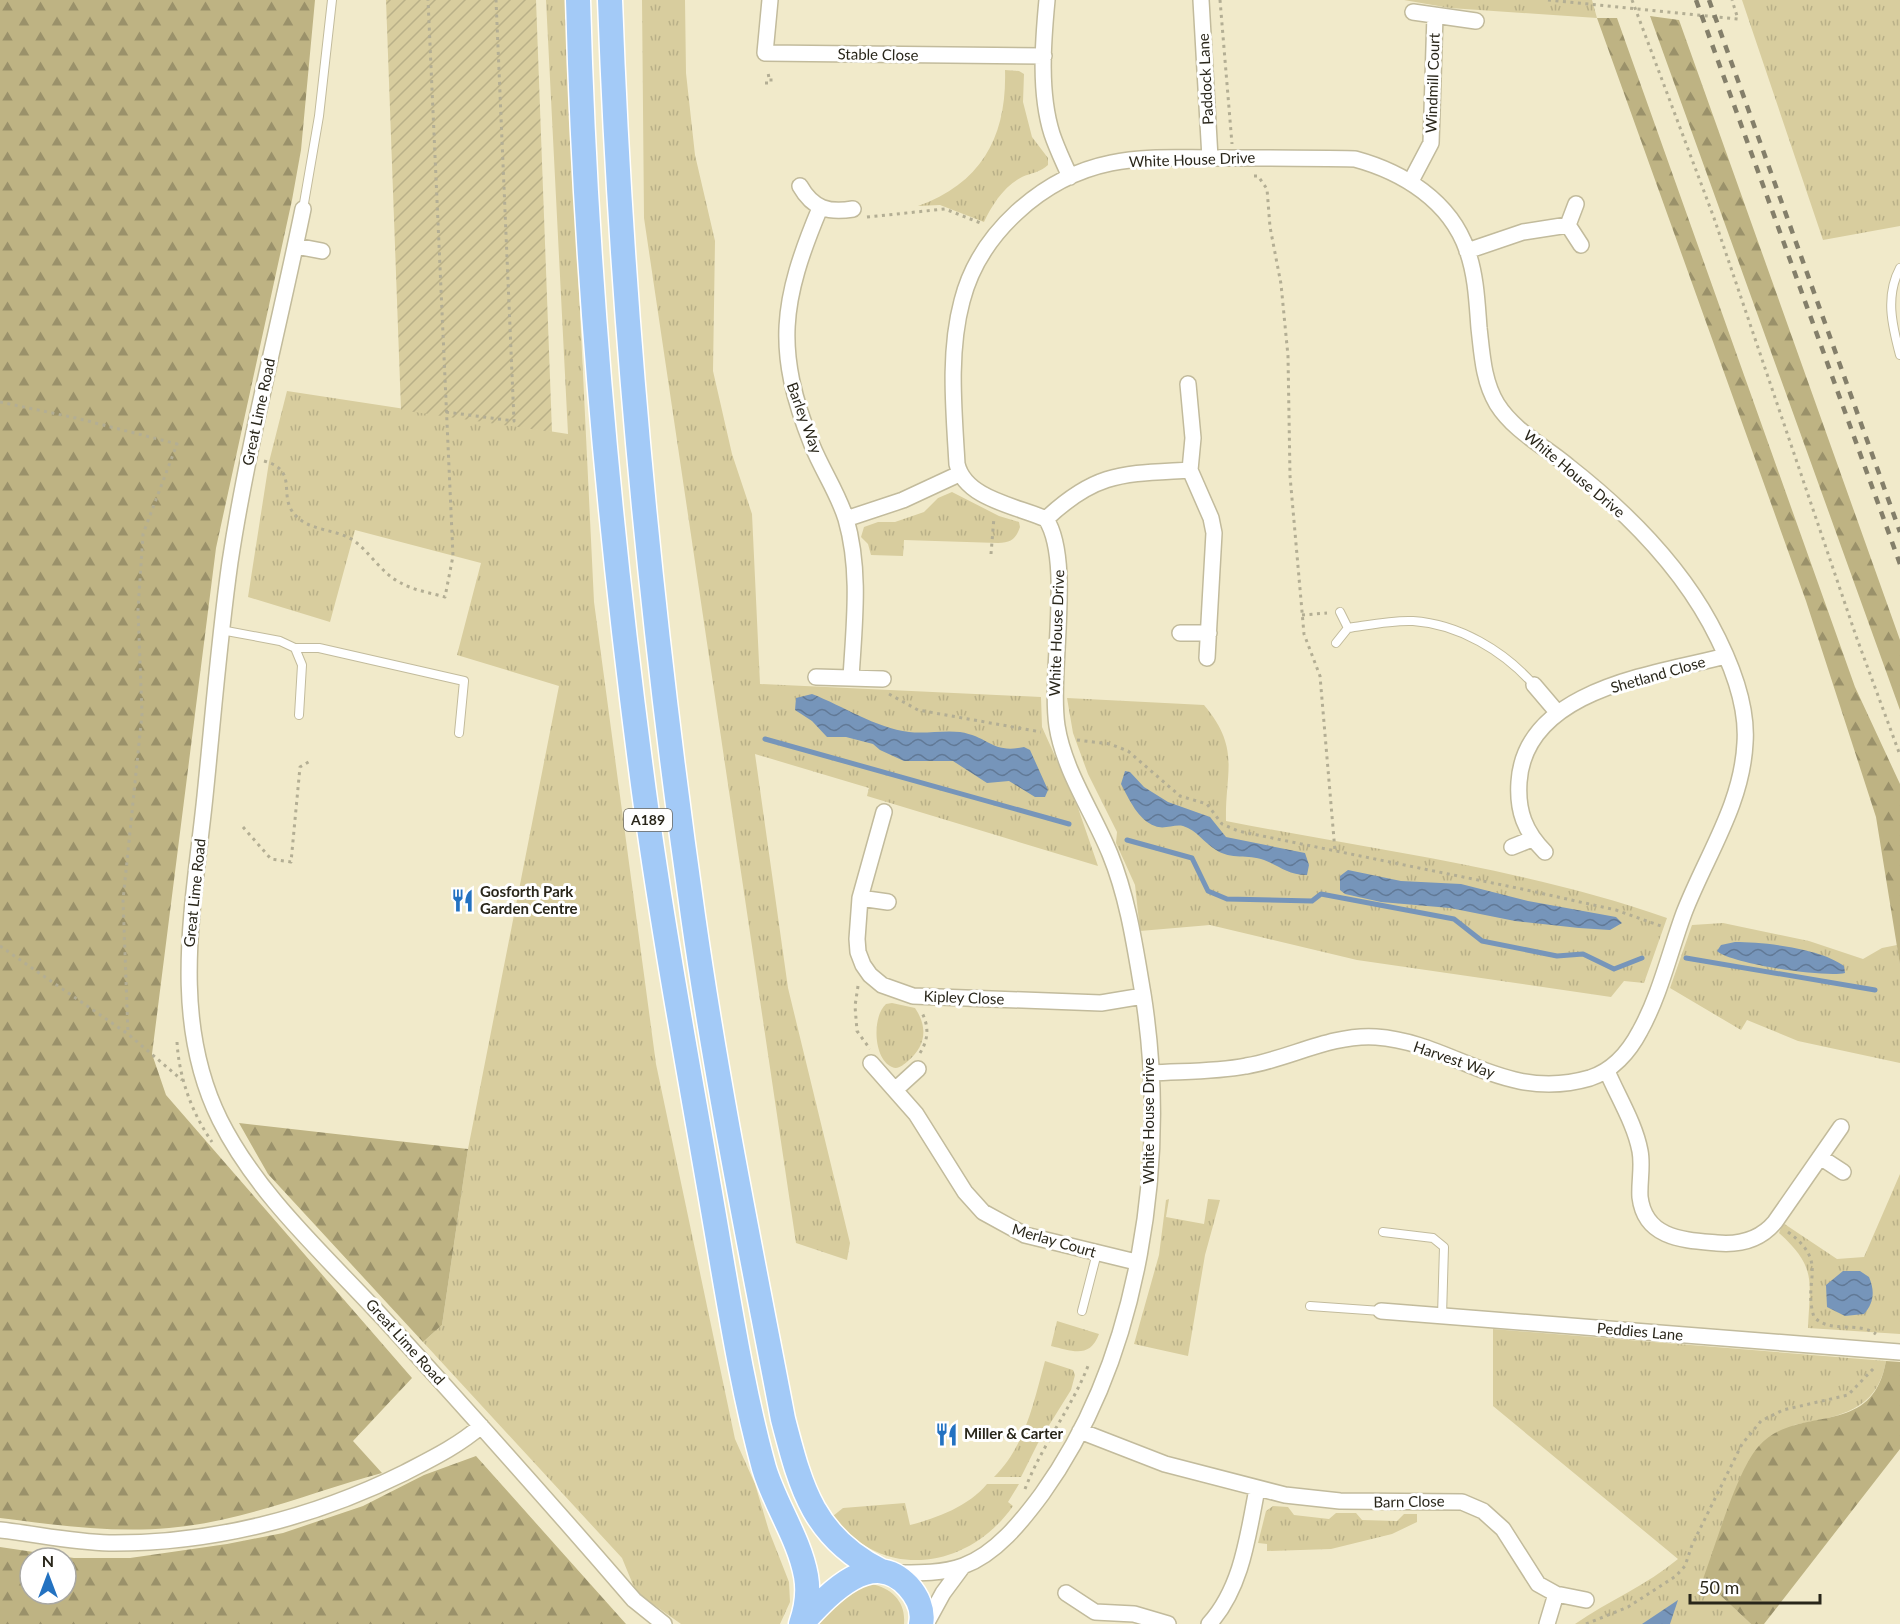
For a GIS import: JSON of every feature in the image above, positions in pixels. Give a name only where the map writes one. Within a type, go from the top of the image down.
[{"type":"main road","name":"A189","points":[[578,0],[591,270],[601,398],[627,657],[645,797],[723,1266],[750,1408],[775,1500],[798,1549],[807,1580],[807,1604],[801,1624]]},
{"type":"main road","name":"A189","points":[[609,0],[624,279],[643,499],[662,679],[692,907],[715,1055],[779,1398],[795,1463],[809,1501],[828,1532],[855,1557],[885,1572]]},
{"type":"main road","points":[[801,1624],[830,1593],[844,1582],[860,1575],[885,1572],[903,1581],[914,1594],[922,1611],[924,1624]]},
{"type":"street","name":"Stable Close","points":[[770,0],[765,54],[1044,56]]},
{"type":"street","points":[[1047,0],[1044,56],[1051,132],[1070,177]]},
{"type":"street","name":"Paddock Lane","points":[[1200,0],[1210,158]]},
{"type":"street","name":"Windmill Court","points":[[1413,12],[1476,21]]},
{"type":"street","name":"Windmill Court","points":[[1410,181],[1431,142],[1435,15]]},
{"type":"street","name":"White House Drive","points":[[960,474],[954,382],[957,325],[973,269],[999,231],[1034,200],[1070,177],[1111,163],[1148,158],[1355,159],[1381,166],[1410,181],[1433,200],[1458,230],[1467,250],[1475,282],[1486,381],[1497,404],[1517,427],[1570,467],[1649,539],[1696,597],[1726,656],[1738,689],[1746,739],[1742,769],[1726,820],[1677,931],[1662,972]]},
{"type":"street","points":[[800,186],[805,195],[820,208],[837,212],[853,209]]},
{"type":"street","points":[[1568,225],[1576,204]]},
{"type":"street","name":"Barley Way","points":[[820,208],[806,243],[791,295],[786,350],[796,403],[846,519],[856,591],[851,678]]},
{"type":"street","name":"Great Lime Road","points":[[303,209],[249,456],[221,630],[188,982],[196,1052],[210,1095],[236,1147],[276,1202],[482,1426],[634,1600],[664,1624]]},
{"type":"street","points":[[1467,250],[1523,232],[1568,225]]},
{"type":"street","points":[[1568,225],[1581,245]]},
{"type":"street","points":[[296,246],[322,251]]},
{"type":"street","points":[[1188,384],[1192,438],[1190,470],[1212,518],[1214,533],[1208,658]]},
{"type":"street","points":[[846,519],[903,500],[960,474],[971,488],[1046,519],[1082,490],[1098,481],[1115,476],[1190,470]]},
{"type":"street","name":"White House Drive","points":[[924,1624],[963,1566],[998,1543],[1030,1510],[1054,1477],[1080,1431],[1106,1371],[1125,1310],[1148,1201],[1152,1148],[1151,1073],[1143,996],[1118,875],[1075,779],[1059,735],[1054,692],[1059,560],[1053,530],[1046,519]]},
{"type":"street","points":[[1180,633],[1209,633]]},
{"type":"street","name":"Shetland Close","points":[[1545,852],[1532,839],[1520,806],[1521,760],[1534,735],[1557,712],[1624,682],[1726,656]]},
{"type":"street","points":[[816,677],[883,679]]},
{"type":"street","points":[[1534,685],[1557,712]]},
{"type":"street","points":[[870,975],[858,952],[860,898],[884,812]]},
{"type":"street","points":[[1512,847],[1532,839]]},
{"type":"street","points":[[860,898],[888,902]]},
{"type":"street","name":"Harvest Way","points":[[1151,1073],[1243,1067],[1344,1039],[1376,1037],[1412,1044],[1481,1071],[1527,1083],[1570,1082],[1606,1071],[1626,1052],[1640,1032],[1662,972]]},
{"type":"street","name":"Kipley Close","points":[[870,975],[897,993],[913,996],[1101,1004],[1143,996]]},
{"type":"street","name":"Merlay Court","points":[[871,1056],[895,1090],[916,1114],[965,1192],[983,1212],[1024,1235],[1136,1262]]},
{"type":"street","points":[[895,1090],[918,1062]]},
{"type":"street","points":[[1606,1071],[1636,1136],[1641,1154],[1640,1197],[1650,1224],[1661,1233],[1686,1240],[1738,1243],[1764,1233],[1775,1222],[1841,1127]]},
{"type":"street","points":[[1820,1157],[1843,1172]]},
{"type":"street","name":"Peddies Lane","points":[[1381,1311],[1900,1352]]},
{"type":"street","points":[[0,1530],[107,1543],[177,1541],[239,1531],[356,1497],[439,1456],[482,1426]]},
{"type":"street","name":"Barn Close","points":[[1080,1431],[1165,1464],[1285,1495],[1340,1501],[1462,1502],[1494,1519],[1503,1529],[1533,1578],[1556,1594],[1586,1600]]},
{"type":"street","points":[[1209,1624],[1223,1605],[1238,1573],[1257,1489]]},
{"type":"street","name":"White House Drive","points":[[885,1572],[931,1572],[963,1566]]},
{"type":"street","points":[[1066,1593],[1091,1618],[1134,1614],[1168,1624]]},
{"type":"street","points":[[1547,1624],[1556,1594]]},
{"type":"lane","name":"Great Lime Road","points":[[303,209],[319,116],[332,0]]},
{"type":"lane","points":[[1900,268],[1892,282],[1891,320],[1900,355]]},
{"type":"lane","points":[[1340,612],[1348,628]]},
{"type":"lane","points":[[1336,643],[1348,628],[1413,621],[1468,635],[1493,649],[1522,672],[1534,685]]},
{"type":"lane","points":[[221,630],[280,641],[295,648],[319,648],[464,681],[459,733]]},
{"type":"lane","points":[[295,648],[302,665],[299,715]]},
{"type":"lane","points":[[1383,1232],[1433,1238],[1444,1247],[1442,1316]]},
{"type":"lane","points":[[1082,1311],[1097,1253]]},
{"type":"lane","points":[[1310,1306],[1381,1311]]},
{"type":"path","points":[[249,456],[276,465],[283,471],[288,504],[296,517],[352,540],[400,583],[445,597],[453,556],[428,0]]},
{"type":"path","points":[[446,412],[514,421],[496,0]]},
{"type":"path","points":[[1220,0],[1234,176],[1258,176],[1268,189],[1288,356],[1290,476],[1302,615],[1304,634],[1320,676],[1335,851]]},
{"type":"path","points":[[1548,0],[1738,19],[1732,0]]},
{"type":"path","points":[[1632,0],[1714,218],[1856,636],[1900,755]]},
{"type":"path","points":[[765,76],[771,75],[771,83],[765,83]]},
{"type":"path","points":[[853,209],[864,217],[945,209],[999,231]]},
{"type":"path","points":[[0,402],[76,418],[177,444],[143,534],[138,610],[142,714],[123,900],[128,1034]]},
{"type":"path","points":[[990,554],[996,499]]},
{"type":"path","points":[[1302,615],[1340,612]]},
{"type":"path","points":[[883,679],[886,691],[893,698],[918,710],[1059,735],[1090,743],[1110,744],[1128,751],[1180,796],[1207,804],[1222,824],[1238,831],[1604,907],[1677,931]]},
{"type":"path","points":[[243,827],[271,859],[291,862],[300,767],[312,760]]},
{"type":"path","points":[[0,946],[128,1034],[183,1080],[210,1095]]},
{"type":"path","points":[[870,975],[856,988],[855,1006],[856,1031],[871,1056]]},
{"type":"path","points":[[915,1004],[927,1025],[926,1040],[918,1062]]},
{"type":"path","points":[[176,1039],[183,1080],[203,1130],[216,1147]]},
{"type":"path","points":[[1586,1624],[1611,1617],[1676,1576],[1685,1566],[1692,1545],[1742,1444],[1761,1421],[1783,1410],[1848,1395],[1871,1371],[1879,1351],[1879,1341],[1874,1332],[1830,1326],[1814,1317],[1810,1256],[1797,1239],[1775,1222]]},
{"type":"path","points":[[1030,1510],[1017,1500],[1053,1430],[1079,1388],[1088,1366]]},
{"type":"green space","points":[[0,0],[315,0],[301,150],[292,200],[216,548],[152,1054],[166,1095],[412,1378],[353,1441],[382,1473],[250,1513],[196,1525],[148,1529],[105,1529],[0,1518]]},
{"type":"green space","points":[[386,0],[536,0],[552,432],[401,410]]},
{"type":"green space","points":[[546,0],[565,0],[594,602],[656,1064],[735,1439],[755,1484],[769,1531],[789,1582],[790,1602],[780,1624],[681,1624],[636,1592],[622,1558],[423,1342],[442,1325],[468,1149],[559,686],[457,655],[481,563],[355,530],[330,622],[248,597],[269,462],[287,391],[568,434]]},
{"type":"green space","points":[[642,0],[685,0],[686,73],[695,155],[715,241],[713,371],[732,454],[752,514],[760,684],[1041,697],[1042,727],[1077,805],[1098,866],[867,796],[869,788],[755,754],[788,988],[850,1243],[847,1260],[796,1243],[644,218]]},
{"type":"green space","points":[[1404,0],[1592,0],[1597,18],[1450,8]]},
{"type":"green space","points":[[1742,0],[1900,0],[1900,226],[1823,240]]},
{"type":"green space","points":[[1650,16],[1679,20],[1900,640],[1900,710]]},
{"type":"green space","points":[[1597,18],[1617,18],[1855,687],[1900,784],[1900,965],[1876,817],[1806,601]]},
{"type":"green space","points":[[1005,70],[1019,71],[1024,74],[1023,102],[1032,137],[1048,158],[1048,165],[1010,185],[995,203],[984,222],[940,205],[918,206],[959,184],[986,154],[1001,116]]},
{"type":"green space","points":[[952,492],[999,516],[1019,522],[1017,535],[1012,540],[1003,543],[904,540],[903,556],[871,555],[868,544],[861,537],[864,527],[878,522],[895,522],[924,512],[938,498]]},
{"type":"green space","points":[[1067,698],[1204,705],[1216,721],[1227,748],[1226,821],[1504,873],[1559,886],[1667,918],[1644,983],[1624,981],[1611,997],[1357,960],[1210,925],[1140,931],[1135,885],[1116,843],[1117,832],[1088,774],[1073,733]]},
{"type":"green space","points":[[1723,923],[1809,941],[1863,959],[1882,948],[1897,945],[1900,965],[1900,1063],[1798,1041],[1747,1020],[1741,1030],[1670,988],[1692,925]]},
{"type":"green space","points":[[892,1003],[915,1008],[923,1029],[919,1049],[908,1061],[896,1068],[886,1062],[881,1055],[877,1037],[881,1010],[886,1004]]},
{"type":"green space","points":[[239,1123],[468,1149],[442,1325],[423,1342],[268,1174]]},
{"type":"green space","points":[[1900,1174],[1900,1334],[1808,1328],[1810,1286],[1808,1276],[1800,1256],[1779,1233],[1783,1223],[1837,1259],[1864,1257]]},
{"type":"green space","points":[[1169,1199],[1166,1217],[1204,1224],[1208,1199],[1220,1200],[1205,1255],[1188,1356],[1134,1344],[1159,1255],[1166,1200]]},
{"type":"green space","points":[[1057,1321],[1099,1334],[1091,1347],[1085,1350],[1073,1351],[1051,1346]]},
{"type":"green space","points":[[1493,1329],[1886,1361],[1881,1378],[1865,1401],[1841,1414],[1794,1425],[1703,1579],[1751,1624],[1575,1624],[1653,1577],[1678,1559],[1493,1406]]},
{"type":"green space","points":[[1045,1361],[1073,1370],[1075,1375],[1071,1390],[1038,1443],[1021,1477],[994,1477],[1014,1452],[1021,1438]]},
{"type":"green space","points":[[1886,1361],[1900,1362],[1900,1449],[1764,1624],[1751,1624],[1703,1579],[1742,1473],[1758,1447],[1774,1434],[1792,1426],[1850,1412],[1866,1402],[1878,1386]]},
{"type":"green space","points":[[476,1456],[626,1624],[0,1624],[0,1547],[18,1550],[18,1606],[78,1606],[78,1558],[130,1558],[227,1544],[283,1533],[363,1506],[424,1475]]},
{"type":"green space","points":[[987,1484],[1019,1484],[1008,1502],[1013,1506],[994,1528],[973,1544],[949,1555],[924,1560],[900,1559],[875,1551],[853,1537],[833,1516],[843,1508],[905,1503],[910,1525],[931,1519],[962,1505]]},
{"type":"green space","points":[[1273,1506],[1288,1507],[1294,1515],[1329,1519],[1336,1513],[1356,1513],[1362,1520],[1397,1521],[1404,1514],[1417,1514],[1417,1522],[1392,1534],[1331,1549],[1267,1551],[1267,1544],[1258,1543],[1266,1511]]},
{"type":"green space","points":[[871,1584],[885,1589],[896,1597],[903,1609],[904,1624],[819,1624],[847,1592],[862,1585]]},
{"type":"water","points":[[812,694],[897,730],[960,732],[978,737],[998,747],[1013,749],[1024,747],[1030,750],[1048,790],[1045,797],[1035,797],[1009,781],[987,783],[953,761],[904,761],[880,750],[873,744],[846,737],[827,737],[812,721],[795,710],[796,698]]},
{"type":"water","points":[[1125,771],[1130,772],[1144,787],[1168,802],[1210,817],[1226,837],[1305,853],[1309,865],[1307,875],[1289,872],[1258,858],[1222,853],[1192,830],[1183,826],[1162,827],[1149,823],[1135,808],[1121,784]]},
{"type":"water","points":[[1348,870],[1401,881],[1461,884],[1528,901],[1616,917],[1622,923],[1610,930],[1579,928],[1515,921],[1450,908],[1381,902],[1345,894],[1340,890],[1340,876]]},
{"type":"water","points":[[1735,942],[1761,943],[1807,950],[1844,966],[1845,973],[1819,974],[1779,969],[1740,961],[1717,951],[1721,945]]},
{"type":"water","points":[[1843,1271],[1860,1271],[1869,1277],[1872,1297],[1870,1306],[1864,1314],[1845,1316],[1827,1307],[1826,1285]]},
{"type":"water","points":[[1678,1600],[1670,1624],[1642,1624]]},
{"type":"waterway","points":[[765,739],[1069,824]]},
{"type":"waterway","points":[[1127,840],[1192,858],[1208,891],[1227,899],[1312,901],[1321,894],[1454,919],[1482,941],[1557,956],[1583,954],[1614,969],[1642,958]]},
{"type":"waterway","points":[[1686,958],[1875,990]]},
{"type":"railway","points":[[1696,0],[1900,564]]},
{"type":"railway","points":[[1709,0],[1900,532]]},
{"type":"place","name":"Gosforth Park Garden Centre","points":[[462,901]]},
{"type":"place","name":"Miller & Carter","points":[[946,1434]]}]
